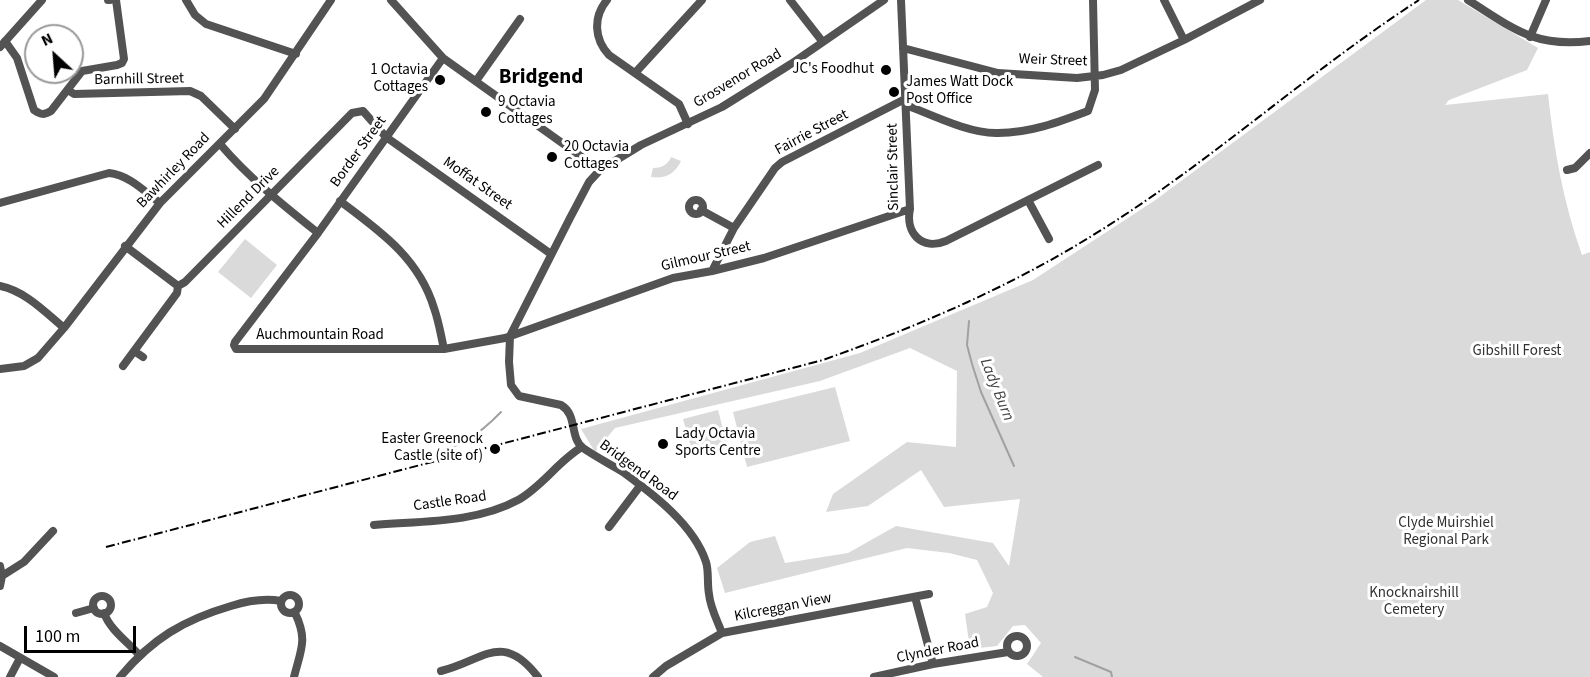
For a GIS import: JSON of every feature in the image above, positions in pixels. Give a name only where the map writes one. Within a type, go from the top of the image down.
[{"type":"street","points":[[42,0],[3,44],[17,58],[34,110],[39,114],[51,111],[82,71],[122,63],[124,59],[116,0]]},
{"type":"street","points":[[186,0],[195,15],[206,24],[296,54]]},
{"type":"street","name":"Bawhirley Road","points":[[0,369],[24,366],[38,358],[64,328],[160,202],[264,99],[331,0]]},
{"type":"street","points":[[392,0],[443,58],[600,170]]},
{"type":"street","points":[[607,0],[596,19],[597,34],[602,47],[679,104],[687,124]]},
{"type":"street","points":[[635,73],[702,0]]},
{"type":"street","points":[[790,0],[822,41]]},
{"type":"street","name":"Grosvenor Road","points":[[600,170],[641,145],[722,107],[791,64],[884,0]]},
{"type":"street","name":"Sinclair Street","points":[[901,0],[910,209],[908,221],[913,234],[923,242],[932,245],[946,241],[1098,165]]},
{"type":"street","points":[[905,102],[959,126],[997,134],[1047,126],[1088,111],[1095,90],[1093,0]]},
{"type":"street","points":[[1164,0],[1184,40]]},
{"type":"street","name":"Weir Street","points":[[903,48],[998,73],[1077,78],[1093,76],[1121,70],[1260,0]]},
{"type":"street","points":[[1468,0],[1530,37],[1569,43],[1590,41]]},
{"type":"street","points":[[1530,37],[1546,0]]},
{"type":"street","points":[[476,81],[519,19]]},
{"type":"street","name":"Border Street","points":[[318,233],[443,58]]},
{"type":"street","name":"Barnhill Street","points":[[68,90],[74,94],[190,91],[201,96],[235,129]]},
{"type":"street","name":"Fairrie Street","points":[[712,271],[734,228],[775,168],[782,162],[905,102]]},
{"type":"street","name":"Hillend Drive","points":[[123,366],[177,293],[178,286],[185,282],[352,112],[363,111],[386,137]]},
{"type":"street","name":"Moffat Street","points":[[386,137],[551,254]]},
{"type":"street","points":[[220,144],[270,195],[318,233]]},
{"type":"street","points":[[1575,168],[1590,153]]},
{"type":"street","points":[[1567,170],[1590,165]]},
{"type":"street","name":"Bridgend Road","points":[[600,170],[589,182],[510,336],[508,362],[511,385],[519,396],[566,408],[571,415],[577,440],[582,447],[640,486],[672,512],[693,534],[707,563],[709,597],[722,633]]},
{"type":"street","points":[[0,203],[109,173],[128,179],[160,202]]},
{"type":"street","points":[[1029,200],[1050,239]]},
{"type":"street","points":[[340,201],[386,235],[405,254],[417,271],[434,308],[444,350]]},
{"type":"street","name":"Gilmour Street","points":[[510,336],[662,281],[764,258],[910,209]]},
{"type":"street","points":[[701,210],[734,228]]},
{"type":"street","name":"Auchmountain Road","points":[[318,233],[235,342],[236,349],[444,350],[510,336]]},
{"type":"street","points":[[125,246],[178,286]]},
{"type":"street","points":[[0,286],[24,296],[64,328]]},
{"type":"street","points":[[134,351],[143,357]]},
{"type":"street","name":"Castle Road","points":[[374,525],[458,518],[491,511],[519,499],[539,484],[570,454],[582,447]]},
{"type":"street","points":[[609,527],[640,486]]},
{"type":"street","points":[[2,576],[24,562],[53,531]]},
{"type":"street","points":[[0,566],[2,576],[0,586]]},
{"type":"street","name":"Kilcreggan View","points":[[653,677],[666,666],[722,633],[929,594]]},
{"type":"street","points":[[120,677],[140,656],[171,630],[207,613],[261,600],[281,601],[287,595],[296,597],[299,605],[295,613],[304,637],[294,677]]},
{"type":"street","points":[[98,597],[108,598],[111,604],[104,613],[94,608],[94,601],[98,597]]},
{"type":"street","points":[[915,597],[933,664]]},
{"type":"street","points":[[281,601],[282,610],[288,614],[295,613]]},
{"type":"street","points":[[76,613],[94,608]]},
{"type":"street","points":[[104,613],[112,629],[124,638],[140,656]]},
{"type":"street","points":[[0,646],[54,677]]},
{"type":"street","points":[[441,670],[458,667],[492,651],[505,652],[515,657],[530,666],[538,677]]},
{"type":"street","name":"Clynder Road","points":[[874,677],[1008,651]]},
{"type":"street","points":[[10,677],[20,658]]},
{"type":"green space","points":[[1426,0],[1458,0],[1538,48],[1527,70],[1449,100],[1445,105],[1548,94],[1564,195],[1582,255],[1590,252],[1590,677],[1043,677],[1027,664],[1041,643],[1025,625],[1013,626],[997,646],[970,649],[965,614],[987,607],[993,593],[977,560],[949,553],[907,548],[725,593],[717,568],[750,542],[775,536],[785,563],[848,553],[896,526],[993,543],[1009,566],[1020,499],[944,507],[921,470],[868,506],[826,512],[833,494],[907,442],[956,447],[957,371],[910,348],[820,381],[615,428],[595,452],[581,429],[860,353],[1033,280],[1154,201]]},
{"type":"green space","points":[[671,157],[681,161],[673,172],[661,177],[651,177],[653,168],[664,166]]},
{"type":"green space","points":[[245,239],[277,265],[251,298],[218,272]]},
{"type":"green space","points":[[835,387],[850,441],[747,467],[733,412]]},
{"type":"green space","points":[[718,410],[728,448],[694,458],[683,419]]},
{"type":"waterway","name":"Lady Burn","points":[[969,321],[967,345],[972,364],[981,392],[1014,466]]},
{"type":"waterway","points":[[425,458],[466,441],[501,412]]},
{"type":"waterway","points":[[1075,657],[1111,672],[1112,677]]},
{"type":"railway","points":[[106,547],[823,360],[897,332],[1003,285],[1106,227],[1186,172],[1340,55],[1419,0]]},
{"type":"place","name":"JC's Foodhut","points":[[886,70]]},
{"type":"place","name":"1 Octavia Cottages","points":[[440,80]]},
{"type":"place","name":"James Watt Dock Post Office","points":[[894,92]]},
{"type":"place","name":"9 Octavia Cottages","points":[[486,112]]},
{"type":"place","name":"20 Octavia Cottages","points":[[552,157]]},
{"type":"place","name":"Lady Octavia Sports Centre","points":[[663,444]]},
{"type":"place","name":"Easter Greenock Castle (site of)","points":[[495,449]]},
{"type":"district","name":"Bridgend","points":[[541,78]]},
{"type":"park label","name":"Gibshill Forest","points":[[1517,352]]},
{"type":"park label","name":"Clyde Muirshiel Regional Park","points":[[1446,532]]},
{"type":"park label","name":"Knocknairshill Cemetery","points":[[1414,602]]}]
